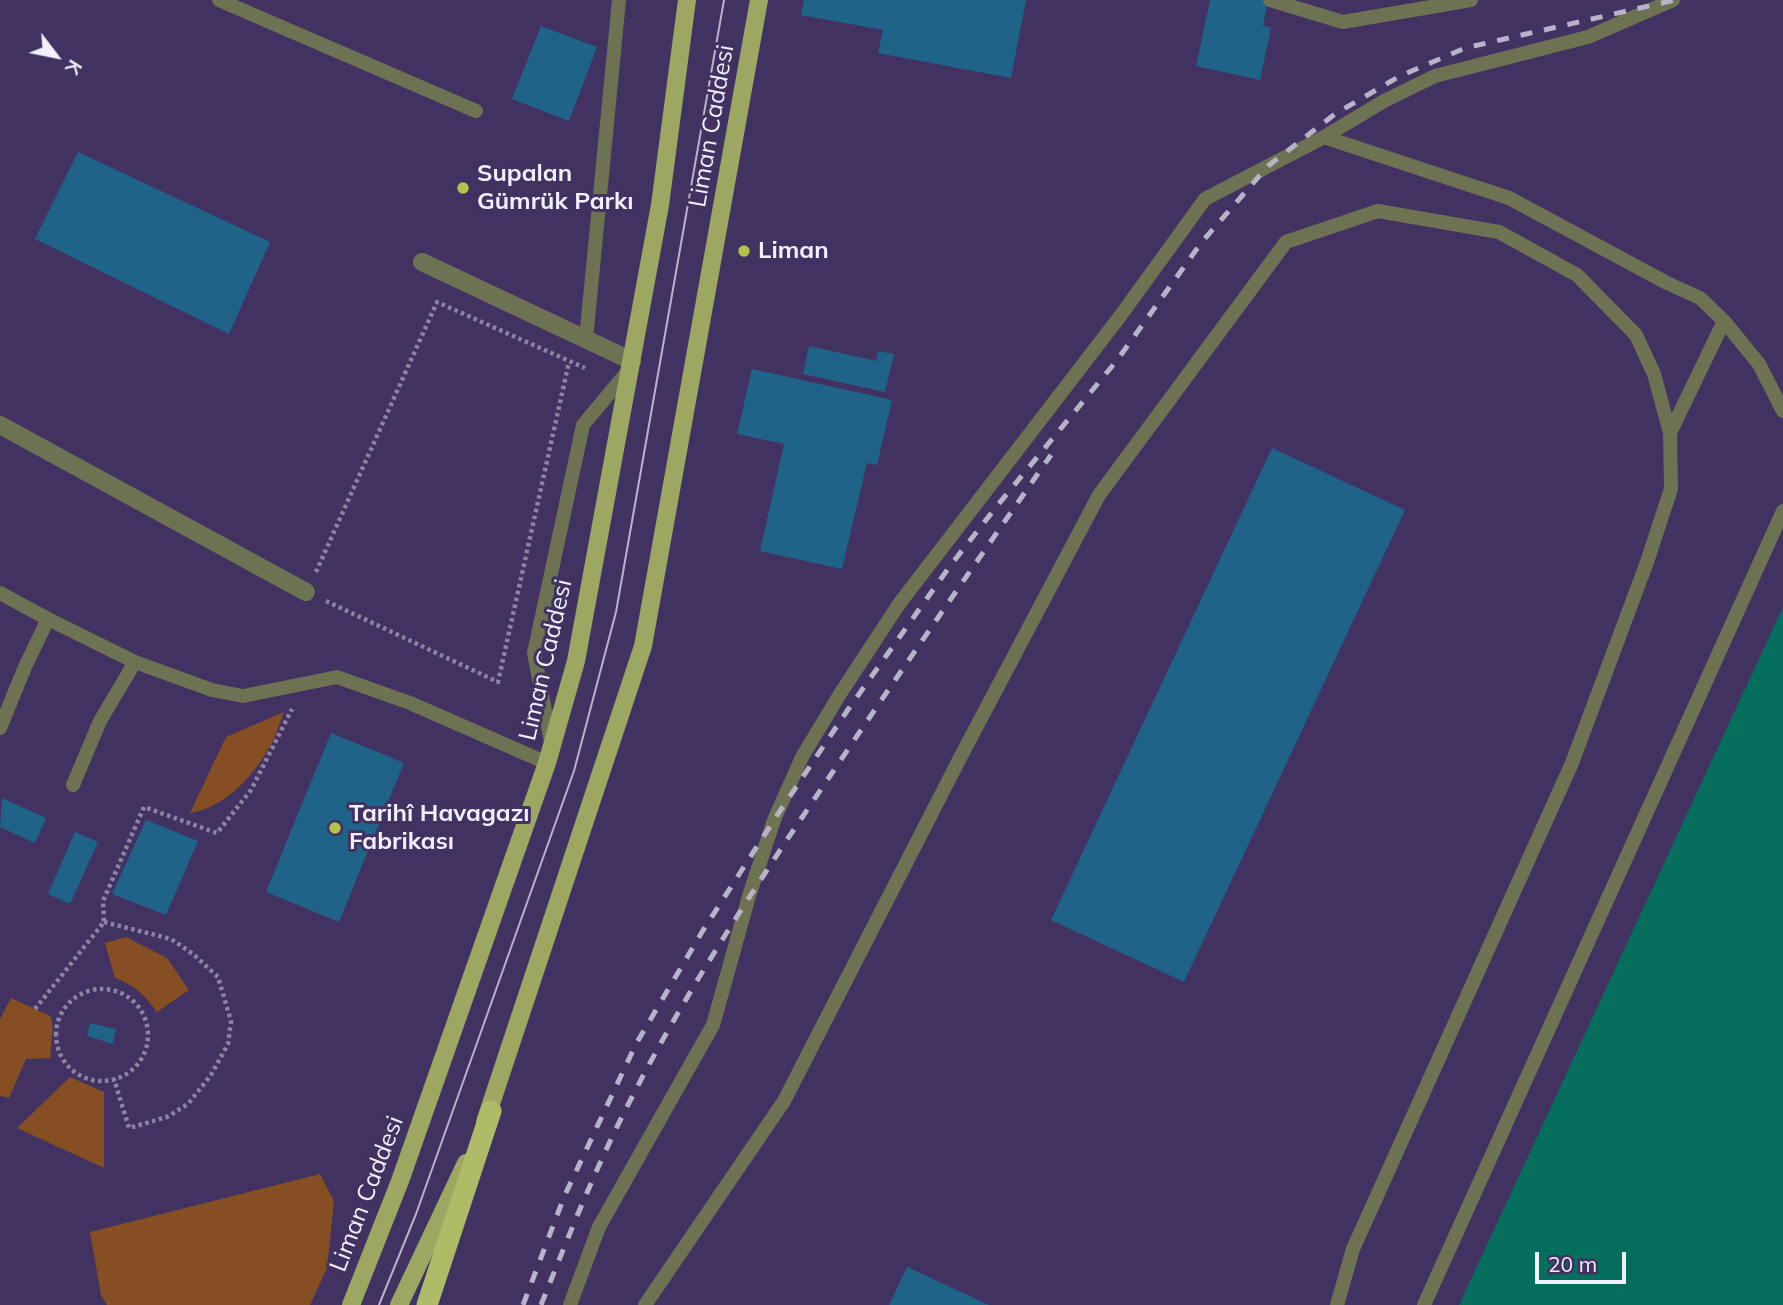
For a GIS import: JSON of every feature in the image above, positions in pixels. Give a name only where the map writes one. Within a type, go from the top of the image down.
[{"type":"highway","points":[[427,1305],[491,1111]]},
{"type":"main road","name":"Liman Caddesi","points":[[351,1305],[405,1168],[549,755],[576,661],[660,205],[687,0]]},
{"type":"main road","name":"Liman Caddesi","points":[[399,1305],[491,1111],[643,646],[760,0]]},
{"type":"street","points":[[422,262],[586,339],[631,364]]},
{"type":"street","points":[[0,425],[306,592]]},
{"type":"lane","points":[[219,0],[476,111]]},
{"type":"lane","points":[[586,339],[619,0]]},
{"type":"lane","points":[[1270,0],[1343,22],[1471,0]]},
{"type":"lane","points":[[570,1305],[599,1227],[713,1025],[749,896],[774,820],[802,757],[899,604],[1121,315],[1205,199],[1435,76],[1588,37],[1673,0]]},
{"type":"lane","points":[[1324,137],[1509,198],[1700,298],[1724,321],[1759,364],[1783,411]]},
{"type":"lane","points":[[645,1305],[784,1101],[1099,495],[1286,242],[1378,211],[1499,232],[1577,275],[1636,335],[1654,374],[1670,433],[1671,489],[1647,562],[1572,763],[1353,1249],[1337,1305]]},
{"type":"lane","points":[[1670,433],[1724,321]]},
{"type":"lane","points":[[0,593],[48,620],[135,662],[212,690],[243,696],[337,677],[549,755],[534,653],[583,425],[619,385],[631,364]]},
{"type":"lane","points":[[1424,1305],[1783,511]]},
{"type":"lane","points":[[0,728],[24,667],[48,620]]},
{"type":"lane","points":[[73,785],[100,721],[135,662]]},
{"type":"path","points":[[569,362],[498,681],[306,592],[437,302],[585,368]]},
{"type":"path","points":[[36,1009],[104,922],[103,901],[144,807],[217,833],[251,790],[304,685]]},
{"type":"path","points":[[104,922],[171,939],[193,954],[218,977],[231,1021],[228,1044],[211,1075],[188,1104],[167,1117],[129,1128],[114,1079]]},
{"type":"path","points":[[103,988],[120,991],[133,1000],[143,1012],[148,1028],[148,1044],[142,1059],[132,1070],[114,1079],[91,1080],[78,1074],[66,1065],[59,1052],[55,1038],[62,1010],[74,998],[88,990],[103,988]]},
{"type":"shaded area","points":[[1783,607],[1783,1305],[1459,1305]]},
{"type":"shaded area","points":[[284,712],[269,748],[243,783],[224,799],[190,813],[226,737]]},
{"type":"shaded area","points":[[126,937],[167,958],[189,990],[157,1012],[139,991],[115,978],[105,943]]},
{"type":"shaded area","points":[[11,998],[50,1016],[52,1031],[51,1058],[26,1059],[9,1098],[0,1096],[0,1019]]},
{"type":"shaded area","points":[[70,1077],[104,1092],[104,1168],[17,1128]]},
{"type":"shaded area","points":[[320,1174],[334,1201],[327,1268],[310,1305],[107,1305],[101,1295],[90,1232]]},
{"type":"building","points":[[804,0],[1026,0],[1011,78],[878,53],[883,30],[801,15]]},
{"type":"building","points":[[1210,0],[1268,0],[1263,26],[1271,28],[1260,80],[1196,66]]},
{"type":"building","points":[[541,26],[597,47],[569,121],[512,99]]},
{"type":"building","points":[[78,152],[270,242],[229,334],[35,239]]},
{"type":"building","points":[[809,346],[876,361],[878,351],[894,354],[885,392],[803,374]]},
{"type":"building","points":[[752,369],[892,400],[877,465],[867,463],[842,569],[760,551],[784,444],[737,434]]},
{"type":"building","points":[[1272,448],[1405,510],[1184,982],[1051,920]]},
{"type":"building","name":"Tarihî Havagazı Fabrikası","points":[[331,733],[404,763],[339,922],[266,892]]},
{"type":"building","points":[[2,798],[46,818],[35,843],[0,827]]},
{"type":"building","points":[[146,820],[198,841],[166,915],[112,894]]},
{"type":"building","points":[[75,832],[98,842],[70,904],[48,894]]},
{"type":"building","points":[[90,1023],[116,1029],[113,1044],[87,1036]]},
{"type":"building","points":[[907,1267],[989,1305],[889,1305]]},
{"type":"tram line","points":[[379,1305],[416,1214],[574,771],[616,612],[724,0]]},
{"type":"railway","points":[[523,1305],[564,1197],[636,1044],[702,932],[774,820],[950,566],[1118,359],[1201,243],[1268,166],[1335,114],[1400,76],[1465,48],[1675,0]]},
{"type":"railway","points":[[541,1305],[619,1122],[702,973],[805,812],[1051,455]]},
{"type":"place","name":"Supalan Gümrük Parkı","points":[[463,188]]},
{"type":"place","name":"Liman","points":[[744,251]]},
{"type":"place","name":"Tarihî Havagazı Fabrikası","points":[[335,828]]}]
